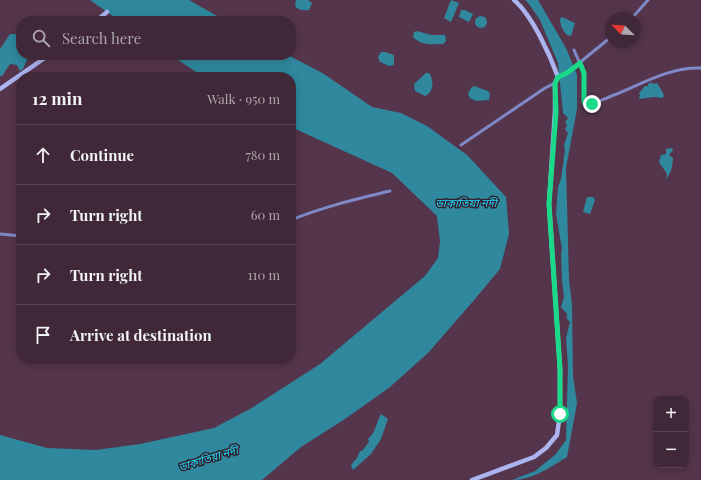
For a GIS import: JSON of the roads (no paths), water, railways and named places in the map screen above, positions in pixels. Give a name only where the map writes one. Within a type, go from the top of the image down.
[{"type":"main road","points":[[472,480],[534,457],[546,448],[557,435],[560,414],[560,369],[549,204],[556,112],[555,84],[558,77],[550,57],[526,13],[514,0]]},
{"type":"main road","points":[[102,16],[107,12]]},
{"type":"main road","points":[[24,72],[41,60]]},
{"type":"main road","points":[[0,89],[16,78]]},
{"type":"street","points":[[637,12],[648,0]]},
{"type":"street","points":[[558,77],[567,73],[605,42]]},
{"type":"street","points":[[574,50],[584,73],[585,104],[592,104],[662,74],[701,68]]},
{"type":"street","points":[[461,145],[545,88],[555,84]]},
{"type":"street","points":[[296,218],[340,203],[390,191]]},
{"type":"street","points":[[0,234],[16,236]]},
{"type":"water","points":[[90,0],[189,0],[217,16],[113,16]]},
{"type":"water","points":[[296,0],[308,0],[312,3],[309,10],[303,10],[295,6]]},
{"type":"water","points":[[451,0],[459,3],[451,22],[444,18]]},
{"type":"water","points":[[525,0],[538,0],[566,48],[577,75],[577,109],[566,168],[569,279],[572,305],[573,376],[577,403],[567,457],[548,469],[527,478],[512,480],[535,471],[555,455],[566,440],[568,366],[566,338],[570,322],[567,319],[567,314],[561,307],[564,297],[562,281],[562,249],[556,214],[558,187],[561,179],[565,150],[564,145],[568,133],[565,129],[567,125],[565,122],[568,118],[563,113],[558,63],[540,20]]},
{"type":"water","points":[[461,10],[465,10],[473,14],[469,22],[459,17]]},
{"type":"water","points":[[481,16],[485,18],[487,22],[485,26],[481,28],[477,26],[475,22],[477,18]]},
{"type":"water","points":[[562,17],[575,23],[571,36],[567,35],[562,28],[560,19]]},
{"type":"water","points":[[417,31],[431,35],[445,35],[446,41],[443,44],[427,44],[420,42],[413,37],[414,32]]},
{"type":"water","points":[[10,34],[16,34],[16,60],[27,60],[23,69],[20,71],[17,65],[10,64],[2,76],[0,76],[0,49]]},
{"type":"water","points":[[381,52],[394,55],[394,65],[389,66],[380,62],[378,57]]},
{"type":"water","name":"ডাকাতিয়া নদী","points":[[296,59],[324,74],[372,107],[401,113],[427,126],[467,155],[506,197],[509,234],[500,269],[428,353],[390,387],[345,419],[301,447],[262,480],[0,480],[0,435],[47,448],[96,450],[140,444],[214,428],[250,409],[320,364],[425,276],[438,258],[440,242],[437,216],[392,173],[296,129],[296,72],[196,72],[178,60]]},
{"type":"water","points":[[426,73],[429,73],[431,76],[432,89],[425,96],[415,91],[414,84]]},
{"type":"water","points":[[652,82],[653,84],[657,83],[664,96],[662,98],[654,97],[639,99],[639,93],[645,86],[648,86],[648,84]]},
{"type":"water","points":[[474,86],[488,91],[490,94],[489,100],[476,101],[470,98],[468,94]]},
{"type":"water","points":[[672,148],[673,150],[669,155],[673,158],[671,171],[666,180],[667,174],[659,162],[661,155],[666,154],[666,149]]},
{"type":"water","points":[[587,197],[593,197],[595,200],[590,214],[583,212]]},
{"type":"water","points":[[381,414],[388,419],[381,439],[371,454],[353,470],[351,465],[357,458],[360,451],[362,451],[369,442],[368,439],[371,436]]}]
